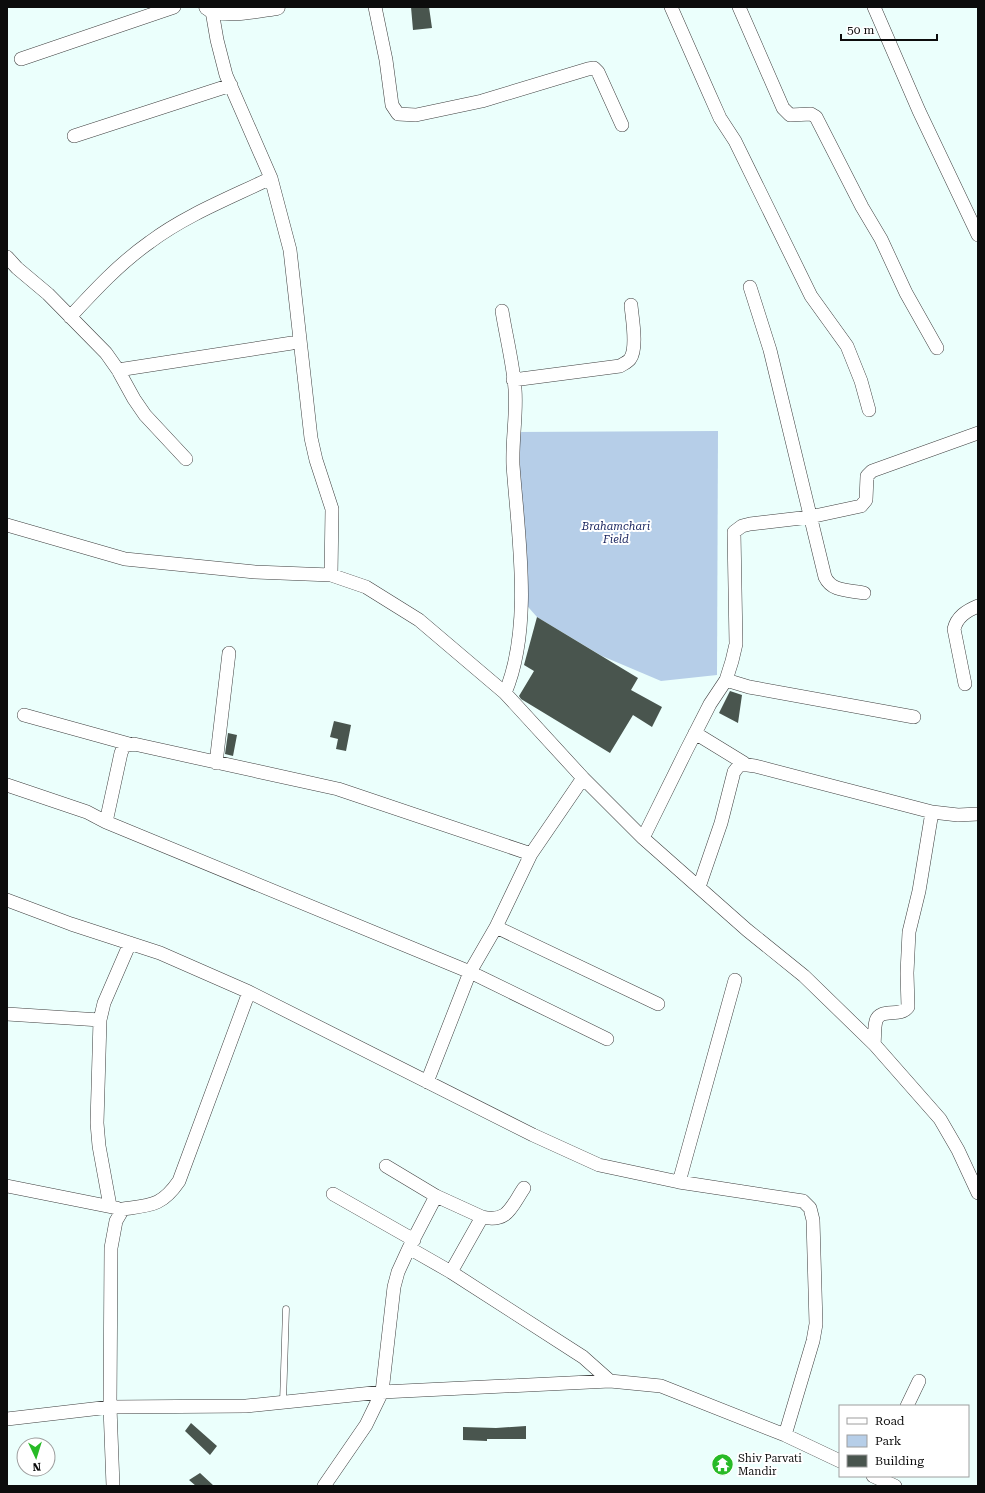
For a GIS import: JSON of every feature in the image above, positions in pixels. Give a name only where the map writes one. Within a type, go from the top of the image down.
[{"type":"street","points":[[21,60],[174,7]]},
{"type":"street","points":[[277,7],[248,11],[210,9],[226,74],[270,178],[290,250],[311,438],[316,460],[329,494],[332,509],[331,575]]},
{"type":"street","points":[[375,7],[386,60],[392,105],[398,114],[416,115],[482,101],[588,68],[594,68],[598,72],[622,125]]},
{"type":"street","points":[[671,7],[720,118],[735,141],[811,296],[847,346],[861,381],[869,410]]},
{"type":"street","points":[[739,7],[783,108],[790,115],[811,114],[816,117],[862,207],[881,239],[906,293],[937,348]]},
{"type":"street","points":[[874,7],[919,111],[978,234]]},
{"type":"street","points":[[74,136],[231,85]]},
{"type":"street","points":[[70,317],[106,279],[150,241],[184,221],[270,178]]},
{"type":"street","points":[[7,257],[106,353],[145,415],[186,459]]},
{"type":"street","points":[[750,287],[770,350],[824,577],[828,584],[834,588],[864,593]]},
{"type":"street","points":[[514,380],[620,366],[630,360],[634,351],[631,305]]},
{"type":"street","points":[[502,311],[515,389],[513,455],[522,600],[517,654],[512,676],[505,693]]},
{"type":"street","points":[[118,370],[292,343]]},
{"type":"street","points":[[643,838],[695,733],[726,680],[732,661],[736,644],[734,532],[742,526],[750,524],[810,517],[864,504],[867,496],[867,476],[872,471],[978,433]]},
{"type":"street","points":[[7,524],[125,559],[255,572],[331,575],[366,587],[413,616],[505,693],[583,778],[643,838],[747,930],[804,976],[874,1044],[940,1119],[953,1140],[978,1193]]},
{"type":"street","points":[[965,684],[954,629],[956,622],[961,616],[978,606]]},
{"type":"street","points":[[216,763],[229,653]]},
{"type":"street","points":[[726,680],[749,687],[914,717]]},
{"type":"street","points":[[24,715],[129,744],[338,789],[531,854]]},
{"type":"street","points":[[695,733],[744,764],[932,812],[958,815],[978,814]]},
{"type":"street","points":[[106,822],[121,753],[124,746],[129,744]]},
{"type":"street","points":[[698,887],[721,823],[734,772],[737,766],[744,764]]},
{"type":"street","points":[[427,1082],[470,972],[496,927],[531,854],[583,778]]},
{"type":"street","points":[[7,785],[87,812],[106,822],[470,972],[607,1039]]},
{"type":"street","points":[[874,1044],[875,1022],[879,1016],[885,1013],[900,1013],[905,1011],[908,1007],[906,973],[909,932],[919,892],[932,812]]},
{"type":"street","points":[[7,900],[160,953],[249,992],[533,1135],[599,1165],[679,1182],[803,1200],[810,1208],[813,1220],[816,1324],[813,1341],[785,1435]]},
{"type":"street","points":[[496,927],[658,1004]]},
{"type":"street","points":[[113,1486],[110,1407],[111,1248],[116,1221],[116,1208],[99,1146],[97,1123],[100,1020],[104,1002],[130,943]]},
{"type":"street","points":[[679,1182],[735,980]]},
{"type":"street","points":[[7,1186],[116,1208],[158,1203],[170,1194],[179,1181],[249,992]]},
{"type":"street","points":[[7,1014],[100,1020]]},
{"type":"street","points":[[386,1166],[436,1196],[482,1217],[494,1220],[504,1216],[524,1188]]},
{"type":"street","points":[[334,1194],[583,1357],[610,1381]]},
{"type":"street","points":[[324,1486],[366,1425],[382,1392],[394,1287],[398,1272],[436,1196]]},
{"type":"street","points":[[451,1272],[482,1217]]},
{"type":"street","points":[[7,1419],[110,1407],[246,1406],[382,1392],[610,1381],[661,1386],[785,1435],[839,1460]]},
{"type":"street","points":[[907,1405],[919,1381]]},
{"type":"street","points":[[876,1477],[894,1486]]},
{"type":"lane","points":[[283,1402],[286,1309]]},
{"type":"green space","name":"Brahamchari Field","points":[[718,431],[717,675],[661,681],[602,656],[537,617],[522,600],[512,432]]},
{"type":"building","points":[[411,7],[429,7],[432,28],[413,30]]},
{"type":"building","points":[[537,617],[638,678],[631,690],[662,707],[652,727],[633,715],[610,753],[521,699],[519,696],[534,671],[524,665]]},
{"type":"building","points":[[730,691],[742,695],[738,723],[719,713]]},
{"type":"building","points":[[334,721],[351,725],[346,751],[336,749],[338,739],[330,737]]},
{"type":"building","points":[[228,733],[237,735],[233,756],[225,754]]},
{"type":"building","points":[[191,1423],[217,1446],[210,1455],[185,1431]]},
{"type":"building","points":[[526,1426],[526,1439],[487,1439],[487,1441],[463,1440],[463,1427],[496,1428]]},
{"type":"building","points":[[200,1473],[214,1486],[196,1486],[189,1480]]},
{"type":"place","name":"Shiv Parvati Mandir","points":[[723,1464]]}]
